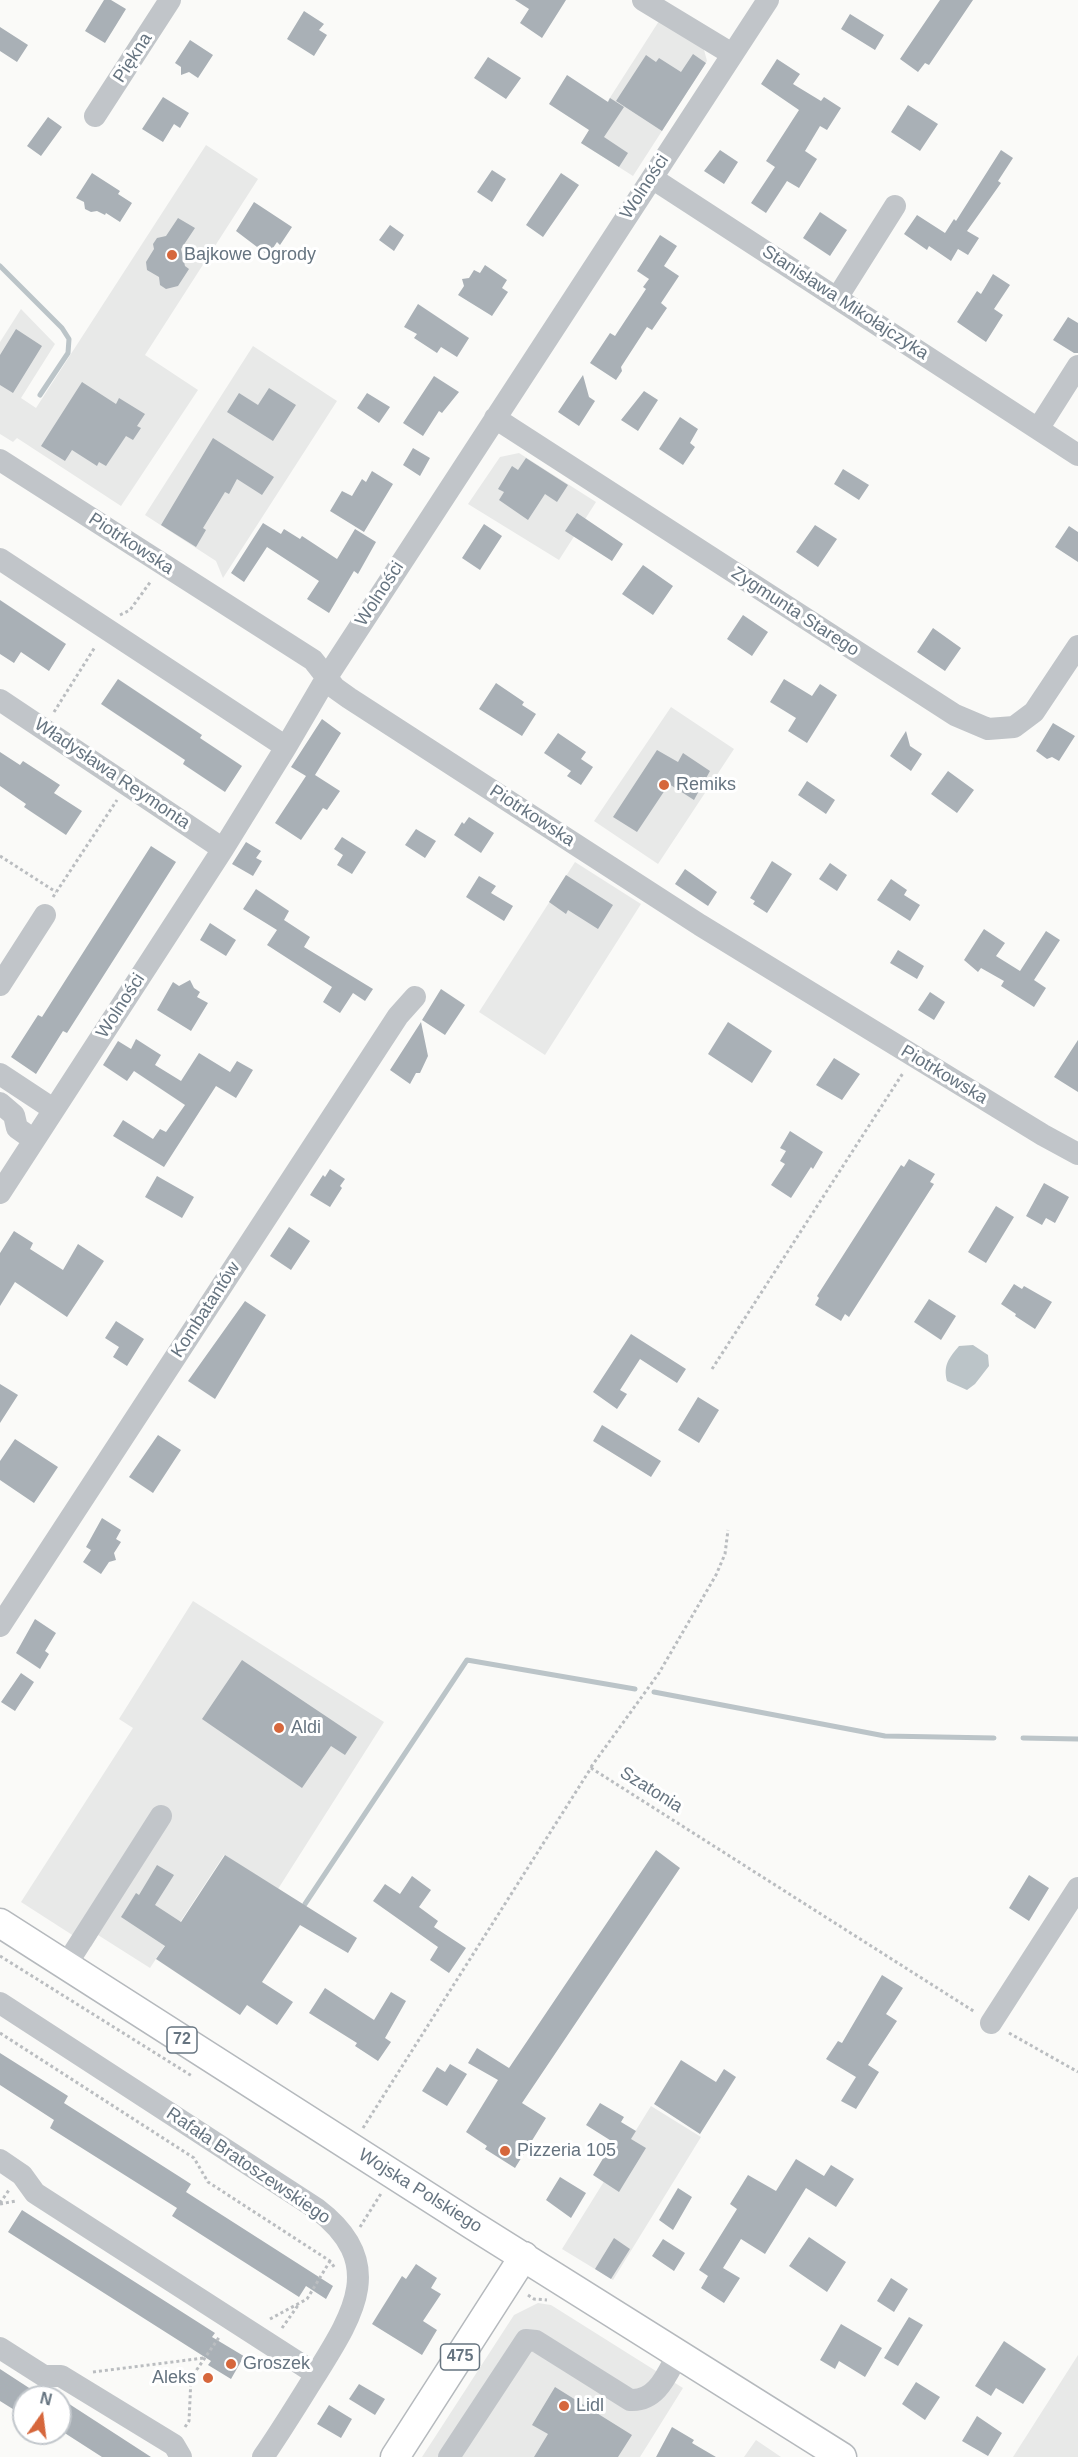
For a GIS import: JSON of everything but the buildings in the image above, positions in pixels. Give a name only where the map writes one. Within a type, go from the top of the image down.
[{"type":"main road","name":"Wojska Polskiego","points":[[0,1923],[842,2457]]},
{"type":"main road","name":"475","points":[[395,2457],[524,2256]]},
{"type":"street","name":"Piękna","points":[[95,116],[170,0]]},
{"type":"street","points":[[644,0],[732,54]]},
{"type":"street","name":"Wolności","points":[[0,1193],[223,849],[327,677],[768,0]]},
{"type":"street","name":"Stanisława Mikołajczyka","points":[[651,178],[1078,455]]},
{"type":"street","points":[[837,298],[895,206]]},
{"type":"street","points":[[1038,429],[1078,366]]},
{"type":"street","name":"Zygmunta Starego","points":[[495,417],[955,715],[988,729],[1014,727],[1034,712],[1078,646]]},
{"type":"street","name":"Piotrkowska","points":[[0,459],[313,660],[335,688],[349,698],[649,893],[913,1056],[1078,1154]]},
{"type":"street","points":[[0,559],[286,747]]},
{"type":"street","name":"Władysława Reymonta","points":[[0,700],[223,849]]},
{"type":"street","points":[[0,985],[45,915]]},
{"type":"street","name":"Kombatantów","points":[[0,1626],[398,1016],[415,996]]},
{"type":"street","points":[[0,1074],[53,1110]]},
{"type":"street","points":[[0,1103],[14,1115],[17,1128],[34,1140]]},
{"type":"street","points":[[66,1965],[161,1816]]},
{"type":"street","points":[[991,2023],[1078,1888]]},
{"type":"street","name":"Rafała Bratoszewskiego","points":[[0,2003],[317,2209],[333,2222],[347,2239],[356,2258],[358,2279],[354,2303],[344,2330],[263,2457]]},
{"type":"street","points":[[0,2160],[22,2175],[35,2193],[316,2374]]},
{"type":"street","points":[[449,2457],[526,2340],[536,2342],[630,2400],[641,2401],[655,2393],[678,2354]]},
{"type":"street","points":[[0,2348],[44,2376],[62,2376],[178,2451]]},
{"type":"path","points":[[43,728],[94,651],[98,634],[106,622],[130,610],[151,580]]},
{"type":"path","points":[[45,915],[45,908],[127,784]]},
{"type":"path","points":[[0,856],[56,892]]},
{"type":"path","points":[[712,1369],[913,1056]]},
{"type":"path","points":[[351,2147],[591,1767],[665,1664],[716,1575],[725,1554],[728,1530]]},
{"type":"path","name":"Szatonia","points":[[591,1767],[991,2023],[1078,2072]]},
{"type":"path","points":[[0,2033],[194,2157],[208,2182],[330,2261],[337,2271]]},
{"type":"path","points":[[0,2203],[11,2187]]},
{"type":"path","points":[[178,2451],[189,2421],[191,2378],[204,2358],[240,2325],[307,2299],[330,2261],[347,2239],[356,2233],[383,2191]]},
{"type":"path","points":[[270,2344],[300,2303]]},
{"type":"path","points":[[62,2376],[204,2358]]},
{"type":"shaded area","points":[[659,21],[703,46],[707,61],[633,176],[581,143]]},
{"type":"shaded area","name":"Bajkowe Ogrody","points":[[206,145],[258,179],[145,355],[198,390],[121,506],[17,438],[13,442],[0,434],[0,342],[21,309],[55,344],[21,398],[36,408]]},
{"type":"shaded area","points":[[253,346],[337,401],[223,578],[216,561],[145,515]]},
{"type":"shaded area","points":[[519,453],[596,502],[559,560],[468,504],[500,457]]},
{"type":"shaded area","name":"Remiks","points":[[671,707],[734,749],[658,864],[594,821]]},
{"type":"shaded area","points":[[575,862],[641,904],[545,1055],[479,1012]]},
{"type":"shaded area","points":[[973,1345],[988,1355],[989,1366],[975,1384],[967,1390],[947,1381],[946,1366],[959,1346]]},
{"type":"shaded area","points":[[193,1601],[384,1722],[278,1889],[224,1855],[150,1968],[98,1935],[91,1947],[21,1902],[133,1728],[119,1719]]},
{"type":"shaded area","points":[[651,2106],[701,2137],[613,2280],[562,2249]]},
{"type":"shaded area","points":[[538,2303],[551,2305],[683,2388],[640,2457],[422,2457],[514,2315]]},
{"type":"shaded area","points":[[1078,2355],[1078,2457],[1013,2457]]},
{"type":"shaded area","points":[[756,2440],[781,2457],[744,2457]]},
{"type":"waterway","points":[[0,266],[62,328],[69,339],[68,353],[40,395]]},
{"type":"waterway","points":[[305,1904],[467,1660],[635,1689]]},
{"type":"waterway","points":[[654,1692],[885,1736],[994,1738]]},
{"type":"waterway","points":[[1023,1738],[1078,1739]]},
{"type":"place","name":"Bajkowe Ogrody","points":[[172,255]]},
{"type":"place","name":"Remiks","points":[[664,785]]},
{"type":"place","name":"Aldi","points":[[279,1728]]},
{"type":"place","name":"Pizzeria 105","points":[[505,2151]]},
{"type":"place","name":"Groszek","points":[[231,2364]]},
{"type":"place","name":"Aleks","points":[[208,2378]]},
{"type":"place","name":"Lidl","points":[[564,2406]]}]
